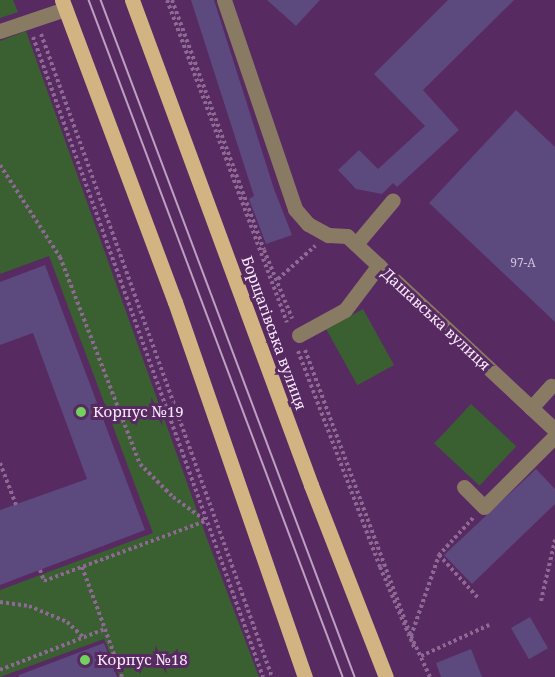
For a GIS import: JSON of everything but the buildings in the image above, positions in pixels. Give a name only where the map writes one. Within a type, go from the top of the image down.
[{"type":"main road","name":"Борщагівська вулиця","points":[[132,0],[311,484],[386,677]]},
{"type":"main road","points":[[63,4],[175,302],[305,677]]},
{"type":"street","name":"Дашавська вулиця","points":[[224,0],[295,209],[308,224],[328,235],[347,236],[555,430]]},
{"type":"street","points":[[0,31],[32,20],[63,4]]},
{"type":"street","points":[[356,244],[393,200]]},
{"type":"street","points":[[299,335],[345,310],[379,266]]},
{"type":"street","points":[[531,408],[551,386]]},
{"type":"street","points":[[464,487],[484,507],[555,436]]},
{"type":"path","points":[[32,20],[263,677]]},
{"type":"path","points":[[32,20],[272,677]]},
{"type":"path","points":[[0,165],[60,257],[140,464],[173,497],[206,520]]},
{"type":"path","points":[[278,279],[328,235]]},
{"type":"path","points":[[0,464],[16,505]]},
{"type":"path","points":[[411,636],[440,555],[484,507]]},
{"type":"path","points":[[40,570],[44,581],[206,520]]},
{"type":"path","points":[[541,601],[555,540]]},
{"type":"path","points":[[440,555],[478,598]]},
{"type":"path","points":[[82,567],[122,677]]},
{"type":"path","points":[[0,602],[30,606],[67,621],[83,638]]},
{"type":"path","points":[[430,677],[421,656],[489,625]]},
{"type":"path","points":[[0,670],[105,629]]},
{"type":"green space","points":[[0,0],[13,0],[18,12],[0,18]]},
{"type":"green space","points":[[26,31],[206,536],[259,677],[120,677],[104,639],[0,677],[0,590],[153,533],[49,256],[0,274],[0,41]]},
{"type":"green space","points":[[363,309],[394,365],[357,385],[326,329]]},
{"type":"green space","points":[[471,404],[516,446],[480,486],[434,443]]},
{"type":"tram line","points":[[89,0],[343,677]]},
{"type":"tram line","points":[[101,0],[355,677]]},
{"type":"place","name":"Корпус №19","points":[[81,412]]},
{"type":"place","name":"Корпус №18","points":[[85,660]]}]
